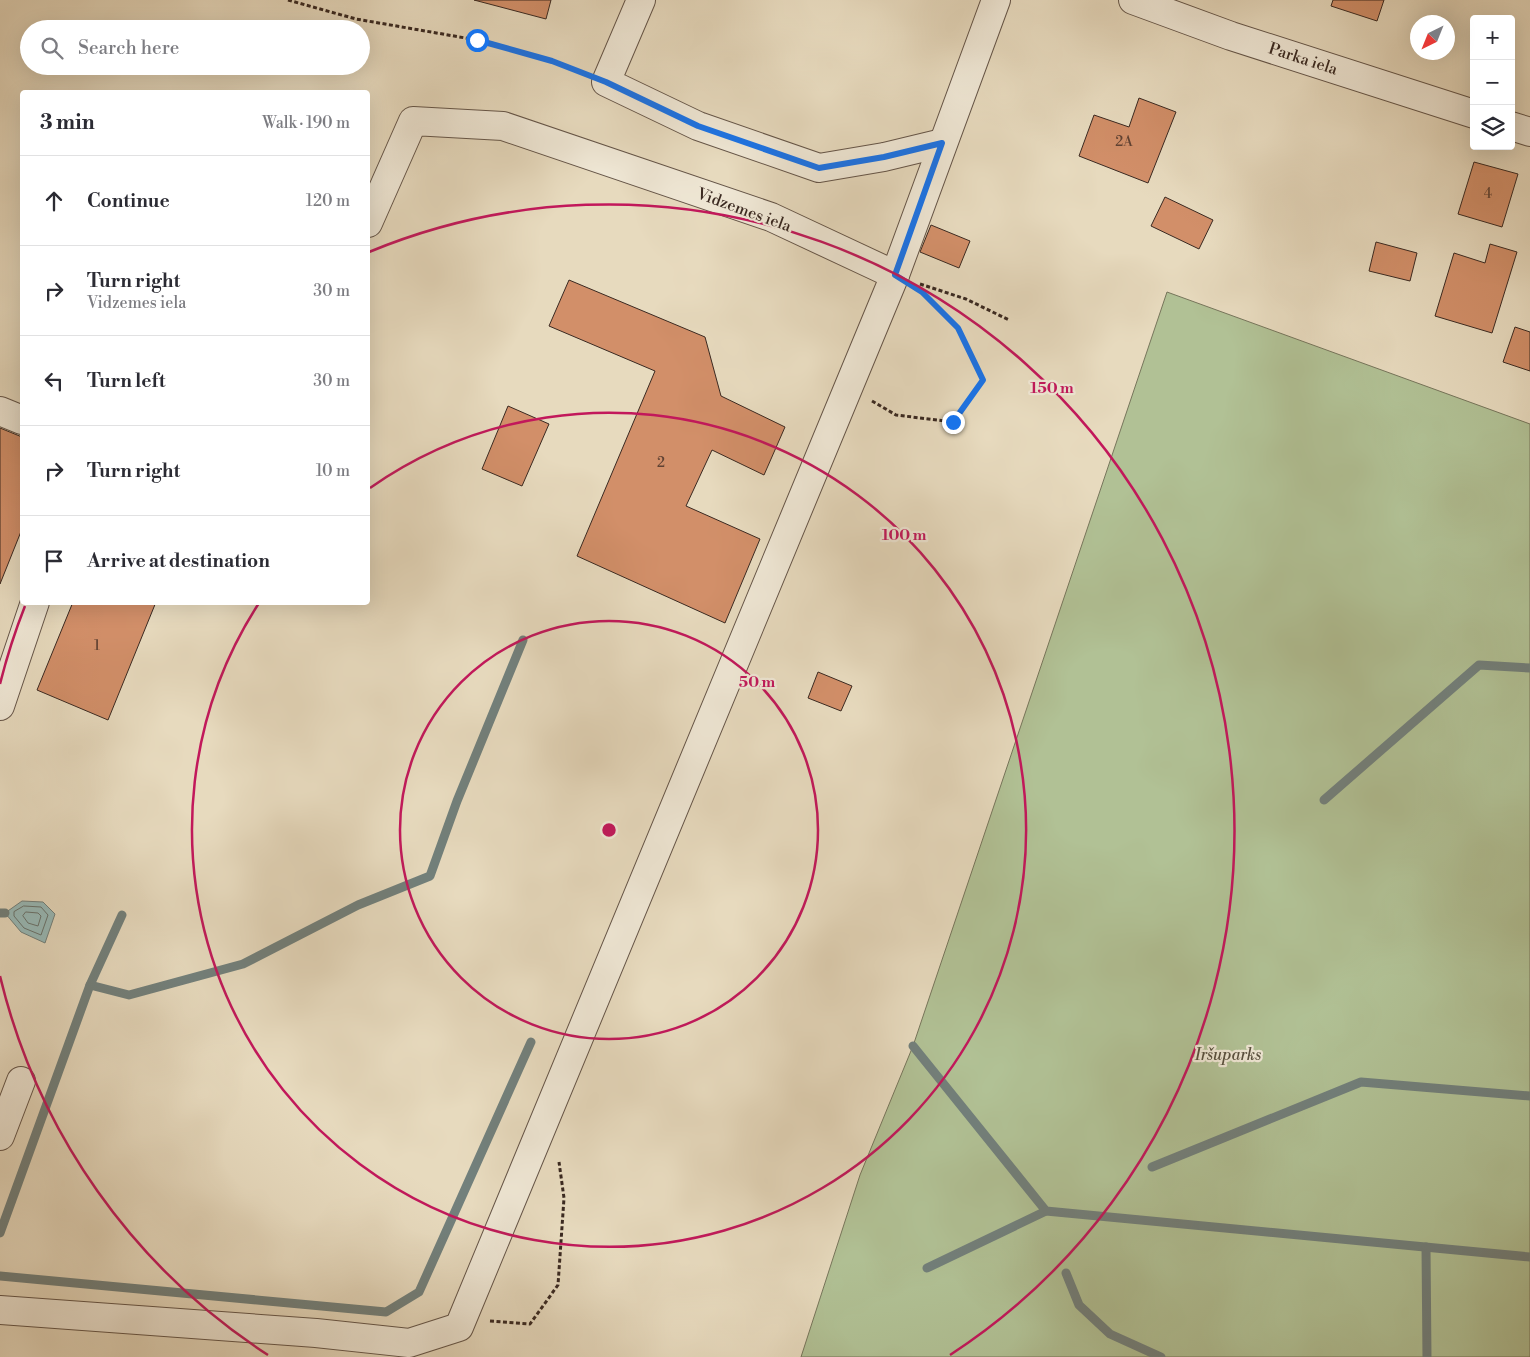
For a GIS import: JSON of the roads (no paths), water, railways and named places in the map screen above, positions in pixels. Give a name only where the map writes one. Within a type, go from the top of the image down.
[{"type":"street","points":[[641,0],[606,82],[698,126],[819,168],[884,157],[942,143]]},
{"type":"street","points":[[0,1310],[316,1333],[406,1350],[459,1327],[895,275],[996,0]]},
{"type":"street","name":"Parka iela","points":[[1133,0],[1231,36],[1470,113]]},
{"type":"street","name":"Vidzemes iela","points":[[370,218],[412,121],[503,126],[771,217],[895,275]]},
{"type":"street","points":[[1515,127],[1530,132]]},
{"type":"street","points":[[0,411],[20,419]]},
{"type":"street","points":[[0,706],[34,605]]},
{"type":"street","points":[[0,1136],[21,1081]]},
{"type":"water","points":[[22,901],[43,902],[55,914],[45,943],[21,932],[5,913]]},
{"type":"waterway","points":[[90,985],[129,995],[243,964],[358,905],[430,876],[457,801],[523,640]]},
{"type":"waterway","points":[[1324,800],[1479,665],[1530,668]]},
{"type":"waterway","points":[[0,913],[5,913]]},
{"type":"waterway","points":[[0,1233],[90,985],[122,915]]},
{"type":"waterway","points":[[0,1276],[386,1312],[419,1292],[531,1042]]},
{"type":"waterway","points":[[913,1046],[1046,1211],[1530,1257]]},
{"type":"waterway","points":[[1152,1167],[1361,1082],[1530,1096]]},
{"type":"waterway","points":[[927,1268],[1046,1211]]},
{"type":"waterway","points":[[1426,1247],[1427,1357]]},
{"type":"waterway","points":[[1066,1273],[1079,1305],[1110,1334],[1161,1357]]},
{"type":"park label","name":"Iršuparks","points":[[1228,1055]]}]
